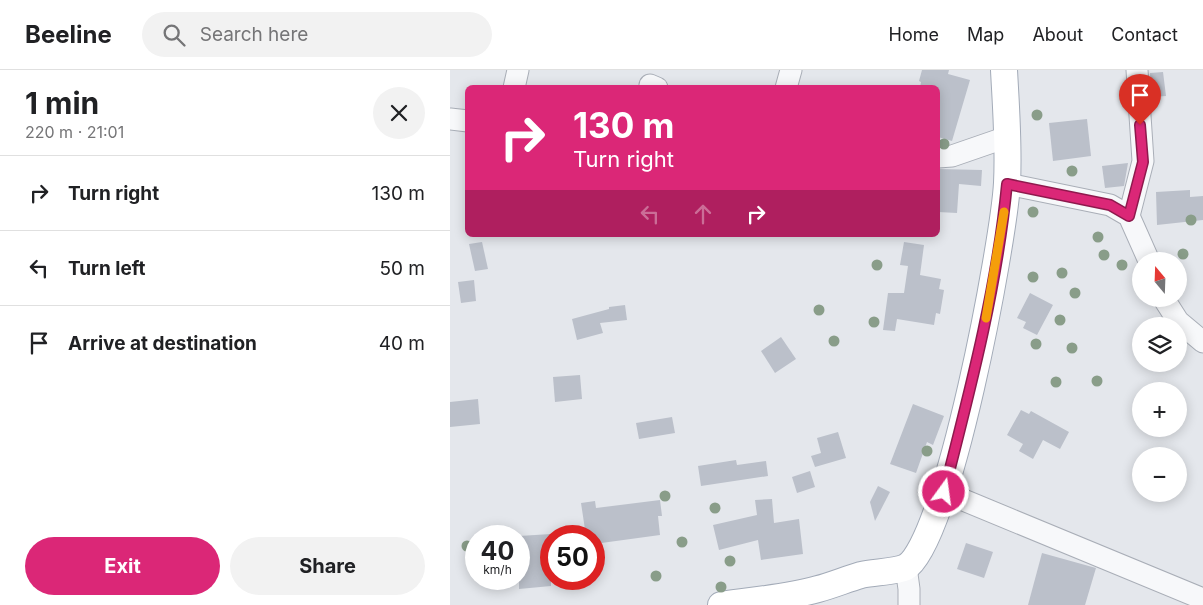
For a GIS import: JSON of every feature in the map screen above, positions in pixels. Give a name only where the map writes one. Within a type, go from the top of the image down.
[{"type":"main road","points":[[721,605],[817,590],[862,575],[906,567],[921,550],[934,524],[944,492],[974,376],[1002,234],[1007,184],[1008,137],[1004,70]]},
{"type":"street","points":[[515,85],[518,70]]},
{"type":"street","points":[[787,85],[791,70]]},
{"type":"street","points":[[1129,216],[1143,162],[1138,70]]},
{"type":"street","points":[[450,119],[465,121]]},
{"type":"street","points":[[940,157],[952,156],[1008,137]]},
{"type":"street","points":[[1007,184],[1110,205],[1129,216],[1146,252]]},
{"type":"street","points":[[1170,308],[1178,321],[1203,342]]},
{"type":"street","points":[[944,492],[1203,598]]},
{"type":"street","points":[[906,567],[909,589],[908,605]]},
{"type":"building","points":[[922,70],[949,70],[948,74],[970,80],[952,141],[940,138],[940,85],[920,85],[921,82],[919,81]]},
{"type":"building","points":[[1163,72],[1166,96],[1151,97],[1150,73]]},
{"type":"building","points":[[1087,119],[1091,156],[1053,161],[1049,123]]},
{"type":"building","points":[[1128,163],[1124,186],[1105,188],[1102,166]]},
{"type":"building","points":[[940,169],[982,170],[981,186],[959,184],[957,213],[940,212]]},
{"type":"building","points":[[1190,190],[1190,197],[1203,196],[1203,220],[1157,225],[1156,192]]},
{"type":"building","points":[[482,242],[488,269],[475,271],[469,244]]},
{"type":"building","points":[[904,242],[924,245],[920,275],[941,279],[939,289],[944,290],[940,314],[936,313],[934,325],[897,319],[895,331],[883,330],[888,293],[904,293],[908,266],[900,265]]},
{"type":"building","points":[[474,280],[476,301],[461,303],[458,282]]},
{"type":"building","points":[[1030,293],[1053,305],[1037,335],[1023,328],[1026,322],[1017,318]]},
{"type":"building","points":[[625,305],[627,320],[600,323],[603,333],[577,340],[572,319],[609,309],[609,307]]},
{"type":"building","points":[[781,337],[796,359],[775,373],[761,351]]},
{"type":"building","points":[[580,375],[582,399],[555,402],[553,377]]},
{"type":"building","points":[[478,399],[480,424],[450,427],[450,402]]},
{"type":"building","points":[[913,404],[944,416],[933,445],[927,442],[916,473],[890,464]]},
{"type":"building","points":[[1021,410],[1029,414],[1031,411],[1069,432],[1060,449],[1043,440],[1033,459],[1019,451],[1023,444],[1007,435]]},
{"type":"building","points":[[672,417],[675,433],[639,439],[636,423]]},
{"type":"building","points":[[838,432],[846,458],[815,467],[811,456],[821,453],[817,438]]},
{"type":"building","points":[[736,460],[737,465],[766,461],[768,476],[701,486],[698,466]]},
{"type":"building","points":[[810,471],[815,487],[797,493],[792,477]]},
{"type":"building","points":[[878,486],[890,492],[875,521],[870,502]]},
{"type":"building","points":[[772,499],[774,523],[799,519],[803,554],[761,560],[758,540],[719,550],[713,525],[757,515],[755,500]]},
{"type":"building","points":[[660,500],[662,516],[658,516],[660,535],[605,542],[605,525],[584,525],[581,503],[595,501],[596,508]]},
{"type":"building","points":[[530,535],[540,535],[540,587],[530,588]]},
{"type":"building","points":[[966,543],[993,552],[984,578],[957,569]]},
{"type":"building","points":[[1042,553],[1096,568],[1085,605],[1028,605]]},
{"type":"slow traffic","points":[[986,318],[1002,234],[1004,212]]},
{"type":"route","points":[[944,492],[974,376],[1002,234],[1007,184],[1110,205],[1129,216],[1143,162],[1140,125]]}]
